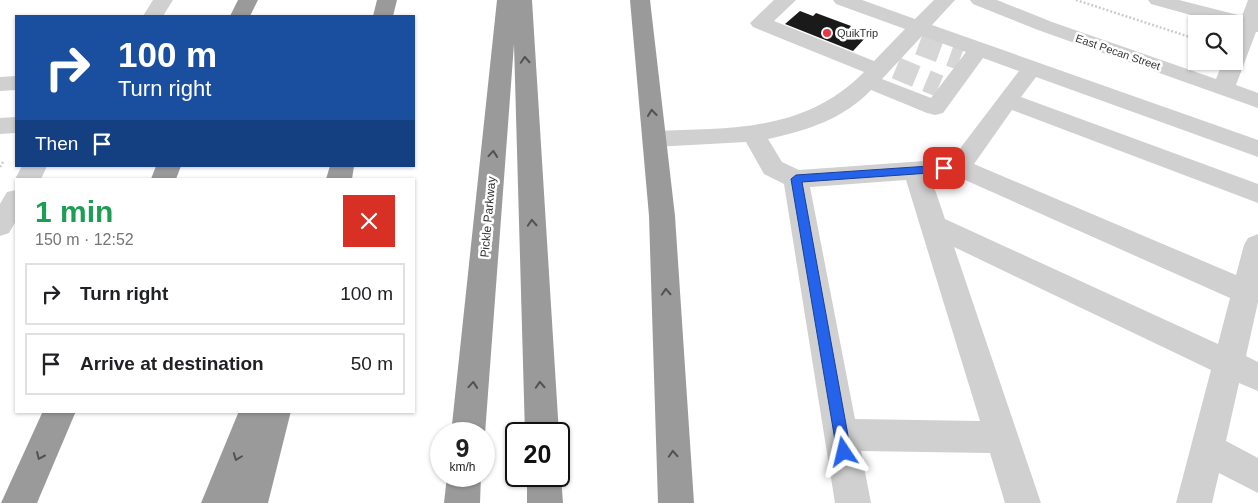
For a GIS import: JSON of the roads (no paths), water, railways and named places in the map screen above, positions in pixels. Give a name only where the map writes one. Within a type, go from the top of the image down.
[{"type":"highway","points":[[240,15],[248,0]]},
{"type":"highway","points":[[383,15],[387,0]]},
{"type":"highway","name":"Pickle Parkway","points":[[469,422],[507,0]]},
{"type":"highway","points":[[522,0],[541,422]]},
{"type":"highway","points":[[640,0],[662,216],[676,503]]},
{"type":"highway","points":[[19,503],[59,413]]},
{"type":"highway","points":[[219,503],[254,413]]},
{"type":"highway","points":[[250,503],[274,413]]},
{"type":"highway","points":[[462,503],[463,487]]},
{"type":"highway","points":[[544,487],[545,503]]},
{"type":"street","points":[[154,15],[163,0]]},
{"type":"street","points":[[786,0],[760,23],[957,71],[1033,66],[1258,149]]},
{"type":"street","points":[[843,0],[897,56],[935,108],[957,71]]},
{"type":"street","points":[[654,139],[753,134],[822,116],[842,105],[897,56],[945,0]]},
{"type":"street","name":"East Pecan Street","points":[[980,0],[1045,26],[1258,101]]},
{"type":"street","points":[[1158,0],[1201,6],[1254,25]]},
{"type":"street","points":[[1223,89],[1254,25],[1258,0]]},
{"type":"street","points":[[959,167],[1033,66]]},
{"type":"street","points":[[0,84],[15,83]]},
{"type":"street","points":[[1007,100],[1258,194]]},
{"type":"street","points":[[0,126],[15,125]]},
{"type":"street","points":[[753,134],[773,168],[796,179],[959,167],[1246,292]]},
{"type":"street","points":[[916,170],[1023,503]]},
{"type":"street","points":[[796,179],[853,503]]},
{"type":"street","points":[[0,226],[15,201]]},
{"type":"street","points":[[934,225],[1258,377]]},
{"type":"street","points":[[1194,503],[1258,245]]},
{"type":"street","points":[[841,435],[1002,437]]},
{"type":"street","points":[[1208,449],[1258,476]]},
{"type":"tunnel","points":[[919,44],[960,59]]},
{"type":"tunnel","points":[[896,68],[939,86]]},
{"type":"place","name":"QuikTrip","points":[[827,33]]}]
